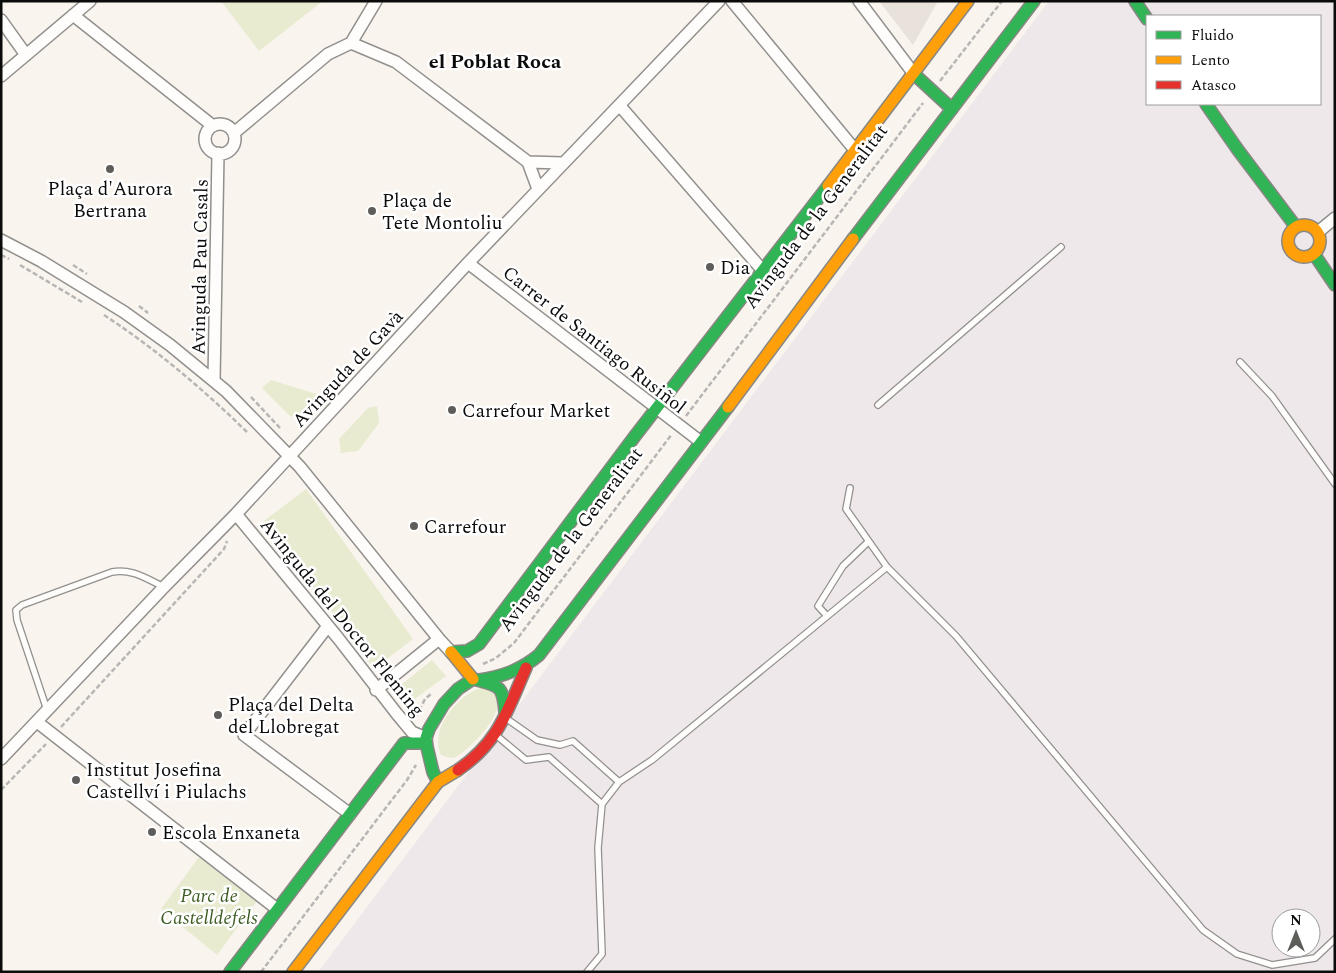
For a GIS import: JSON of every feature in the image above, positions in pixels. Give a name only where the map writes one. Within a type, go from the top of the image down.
[{"type":"street","points":[[1,76],[90,1]]},
{"type":"street","points":[[234,133],[328,54],[352,43],[376,1]]},
{"type":"street","name":"Avinguda de Gavà","points":[[1,759],[236,514],[468,263],[719,1]]},
{"type":"street","points":[[732,1],[855,150]]},
{"type":"street","points":[[859,1],[914,74],[952,109]]},
{"type":"street","points":[[451,652],[467,651],[479,644],[657,408],[764,272],[968,1]]},
{"type":"street","points":[[293,972],[438,782],[465,765],[486,747],[495,734],[526,668],[539,655],[573,612],[823,278],[1034,1]]},
{"type":"street","points":[[1135,1],[1146,18]]},
{"type":"street","points":[[74,15],[213,126]]},
{"type":"street","points":[[1,20],[26,55]]},
{"type":"street","points":[[352,43],[396,62],[528,162],[538,189]]},
{"type":"street","points":[[1207,105],[1296,227]]},
{"type":"street","points":[[620,106],[764,272]]},
{"type":"street","points":[[220,124],[225,125],[234,133],[235,140],[230,149],[223,153],[209,149],[205,140],[206,133],[213,126],[220,124]]},
{"type":"street","name":"Avinguda Pau Casals","points":[[214,381],[218,153]]},
{"type":"street","points":[[528,162],[563,163]]},
{"type":"street","points":[[1318,232],[1335,218]]},
{"type":"street","points":[[1300,225],[1310,226],[1318,232],[1321,241],[1318,251],[1314,254],[1304,258],[1290,250],[1288,240],[1292,230],[1296,227],[1300,225]]},
{"type":"street","points":[[1,240],[41,261],[117,307],[170,345],[214,381],[300,467],[439,640],[477,680],[496,685],[504,696],[504,716]]},
{"type":"street","points":[[1314,254],[1334,282]]},
{"type":"street","name":"Carrer de Santiago Rusiñol","points":[[468,263],[701,442]]},
{"type":"street","name":"Avinguda del Doctor Fleming","points":[[236,514],[328,626],[376,690],[412,732],[426,741]]},
{"type":"street","points":[[328,626],[244,735],[350,814]]},
{"type":"street","points":[[376,690],[439,640]]},
{"type":"street","points":[[438,782],[433,777],[426,741],[430,727],[442,705],[462,685],[477,680],[505,676],[526,668]]},
{"type":"street","points":[[37,722],[277,909]]},
{"type":"street","points":[[230,972],[404,743],[426,741]]},
{"type":"street","points":[[429,756],[435,765],[446,771],[465,765]]},
{"type":"lane","points":[[878,405],[1061,247]]},
{"type":"lane","points":[[1240,362],[1272,396],[1335,484]]},
{"type":"lane","points":[[850,488],[846,509],[887,567],[956,636],[1203,930],[1237,954],[1272,965],[1315,958],[1335,939]]},
{"type":"lane","points":[[826,616],[818,606],[843,566],[868,542]]},
{"type":"lane","points":[[587,972],[602,954],[598,848],[602,804],[619,782],[652,760],[887,567]]},
{"type":"lane","points":[[47,710],[17,620],[16,610],[22,605],[121,570],[128,571],[164,587]]},
{"type":"lane","points":[[504,716],[537,740],[560,745],[573,741],[619,782]]},
{"type":"lane","points":[[495,734],[526,760],[549,757],[602,804]]},
{"type":"path","points":[[946,72],[1002,1]]},
{"type":"path","name":"Avinguda de la Generalitat","points":[[465,668],[484,664],[496,658],[514,643],[919,109]]},
{"type":"path","points":[[1,256],[88,305]]},
{"type":"path","points":[[103,315],[158,354],[211,397],[249,434]]},
{"type":"path","points":[[1,790],[54,735],[224,549],[227,540]]},
{"type":"path","points":[[412,732],[414,720],[425,699],[437,689]]},
{"type":"path","points":[[261,972],[407,780],[417,764]]},
{"type":"shaded area","points":[[879,1],[938,1],[913,45]]},
{"type":"shaded area","points":[[1049,1],[1335,1],[1335,972],[318,972]]},
{"type":"green space","points":[[221,1],[323,1],[259,51]]},
{"type":"green space","points":[[271,380],[320,395],[306,411],[291,417],[262,388]]},
{"type":"green space","points":[[377,406],[379,423],[358,451],[341,453],[339,439],[368,408]]},
{"type":"green space","points":[[306,489],[413,639],[374,669],[264,521]]},
{"type":"green space","points":[[432,660],[446,676],[412,701],[396,689]]},
{"type":"green space","points":[[484,687],[493,693],[497,701],[496,711],[492,720],[477,739],[463,752],[453,758],[441,755],[438,745],[439,734],[449,713],[465,696]]},
{"type":"green space","name":"Parc de Castelldefels","points":[[199,857],[257,901],[217,955],[161,909]]},
{"type":"traffic: fast","points":[[853,239],[1034,1]]},
{"type":"traffic: fast","points":[[1135,1],[1146,18]]},
{"type":"traffic: fast","points":[[914,74],[952,109]]},
{"type":"traffic: fast","points":[[1207,105],[1296,227]]},
{"type":"traffic: fast","points":[[451,652],[467,651],[479,644],[635,436],[828,186]]},
{"type":"traffic: fast","points":[[1314,254],[1335,285]]},
{"type":"traffic: fast","points":[[480,680],[511,672],[539,655],[728,407]]},
{"type":"traffic: fast","points":[[438,782],[433,772],[426,738],[429,729],[444,704],[458,689],[473,679],[494,685],[501,691],[503,696],[505,713]]},
{"type":"traffic: fast","points":[[230,972],[404,743],[426,743]]},
{"type":"traffic: slow","points":[[828,186],[968,1]]},
{"type":"traffic: slow","points":[[1304,225],[1316,229],[1320,241],[1316,253],[1304,257],[1292,253],[1288,241],[1292,229],[1304,225]]},
{"type":"traffic: slow","points":[[728,407],[853,239]]},
{"type":"traffic: slow","points":[[451,652],[473,679]]},
{"type":"traffic: slow","points":[[293,972],[438,782],[458,770]]},
{"type":"traffic: jam","points":[[458,770],[472,759],[493,737],[507,712],[526,668]]},
{"type":"place","name":"Plaça d'Aurora Bertrana","points":[[110,169]]},
{"type":"place","name":"Plaça de Tete Montoliu","points":[[372,211]]},
{"type":"place","name":"Dia","points":[[710,267]]},
{"type":"place","name":"Carrefour Market","points":[[452,410]]},
{"type":"place","name":"Carrefour","points":[[414,526]]},
{"type":"place","name":"Plaça del Delta del Llobregat","points":[[218,715]]},
{"type":"place","name":"Institut Josefina Castellví i Piulachs","points":[[76,780]]},
{"type":"place","name":"Escola Enxaneta","points":[[152,832]]},
{"type":"district","name":"el Poblat Roca","points":[[495,61]]}]
